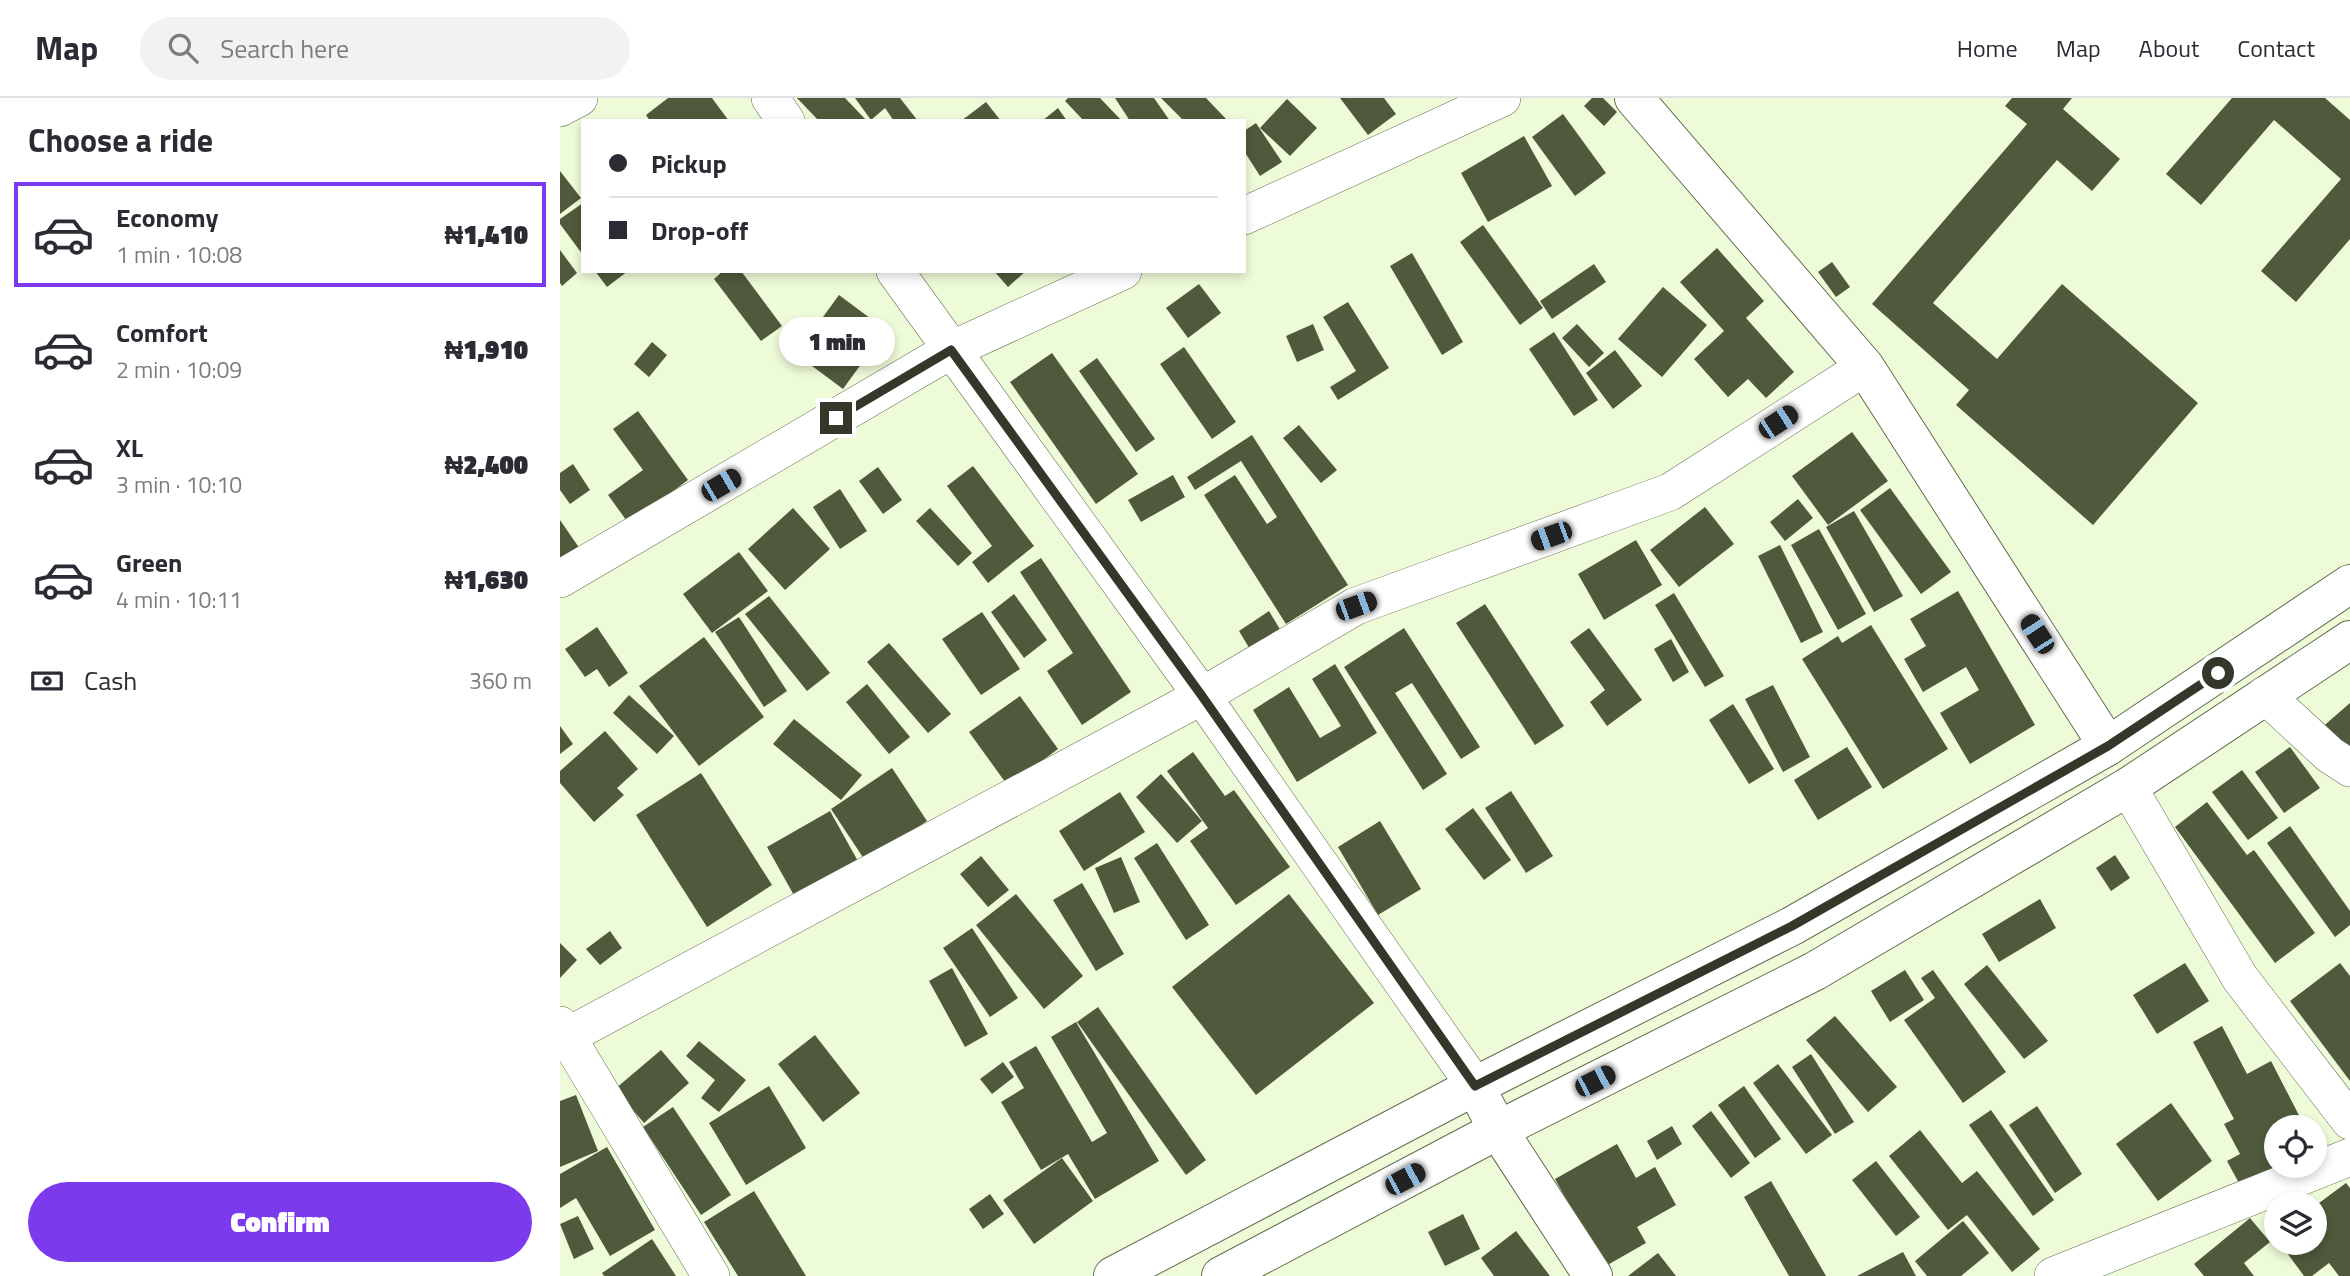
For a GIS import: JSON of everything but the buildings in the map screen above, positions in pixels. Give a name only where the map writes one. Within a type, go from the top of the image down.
[{"type":"main road","points":[[1634,98],[1865,367],[2108,746]]},
{"type":"main road","points":[[1113,1276],[1475,1086],[1792,926],[2108,746],[2350,584]]},
{"type":"main road","points":[[1221,1276],[1498,1130],[1815,971],[2128,787],[2350,640]]},
{"type":"main road","points":[[1475,1086],[1498,1130],[1593,1276]]},
{"type":"street","points":[[560,108],[579,98]]},
{"type":"street","points":[[770,98],[785,119]]},
{"type":"street","points":[[1246,215],[1502,98]]},
{"type":"street","points":[[896,273],[1202,696],[1475,1086]]},
{"type":"street","points":[[560,579],[951,350],[1120,273]]},
{"type":"street","points":[[711,1276],[563,1034],[1202,696],[1356,606],[1670,492],[1865,367]]},
{"type":"street","points":[[2265,695],[2330,755],[2350,768]]},
{"type":"street","points":[[2128,787],[2240,978],[2350,1121]]},
{"type":"street","points":[[2053,1276],[2350,1157]]},
{"type":"route","points":[[836,418],[951,350],[1202,696],[1475,1086],[1792,926],[2108,746],[2218,673]]}]
